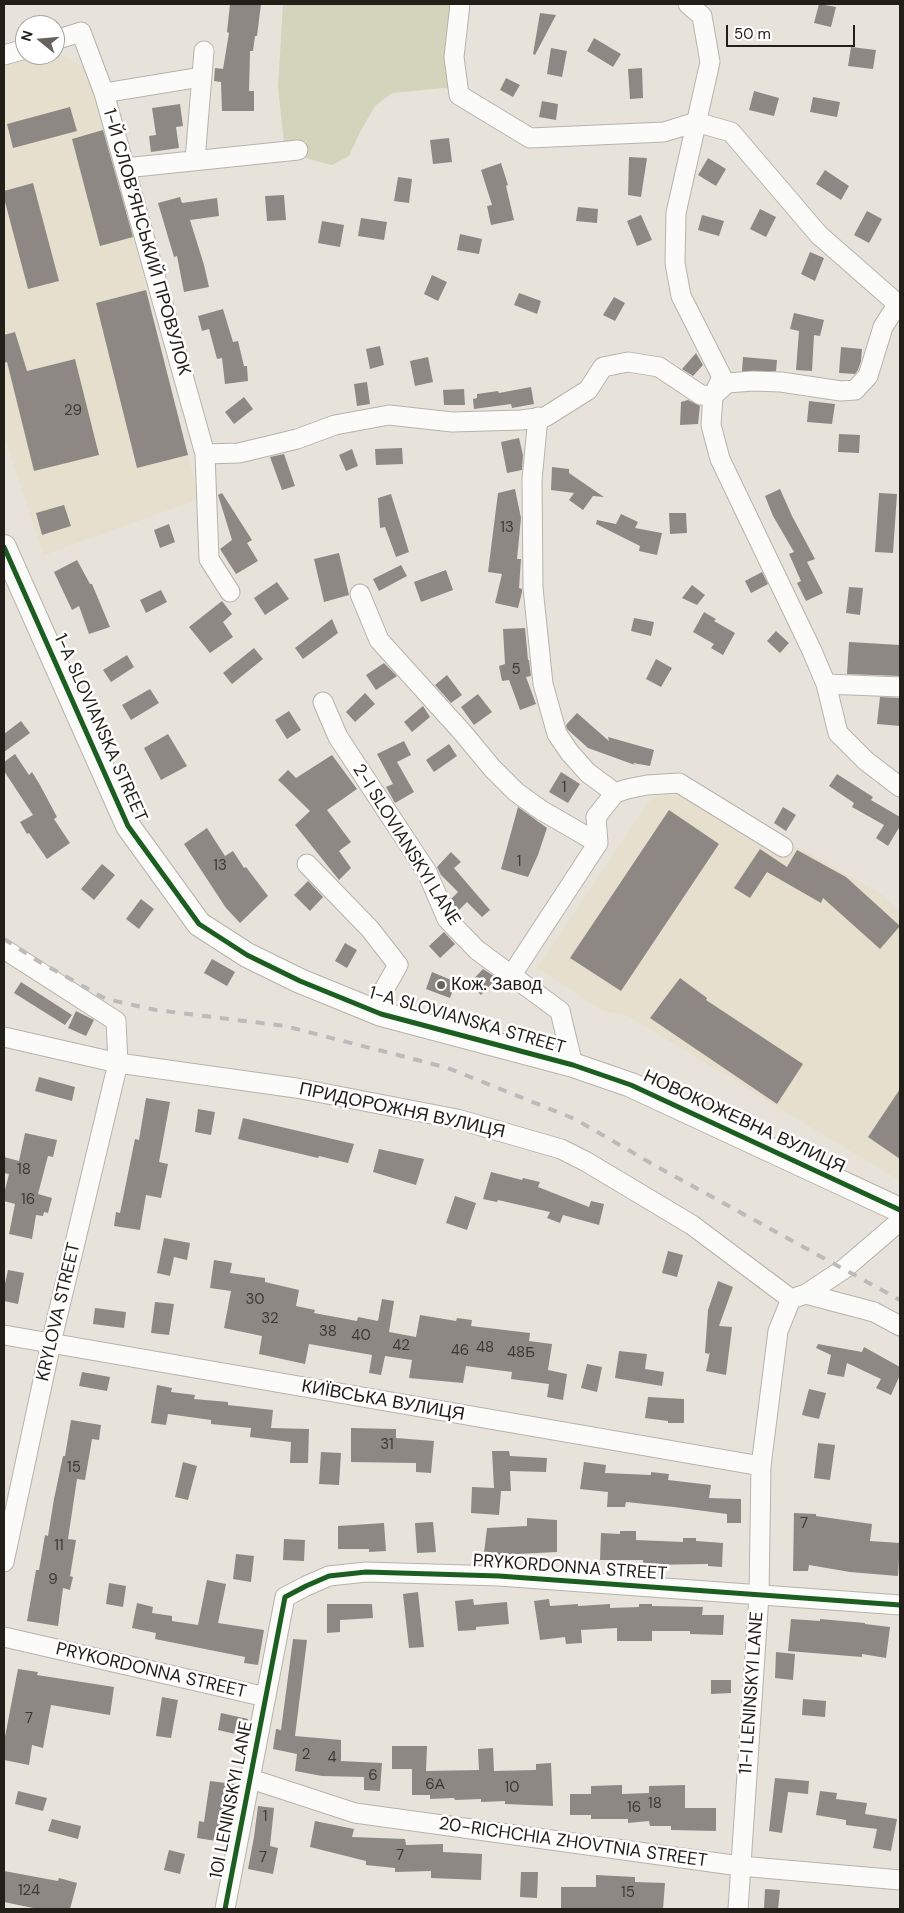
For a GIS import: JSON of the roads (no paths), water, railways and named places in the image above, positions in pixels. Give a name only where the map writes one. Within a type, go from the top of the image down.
[{"type":"street","points":[[205,454],[239,453],[297,439],[335,425],[390,415],[452,422],[521,420],[545,417],[588,390],[603,367],[628,362],[659,367],[701,395],[713,396],[727,383],[753,381],[781,382],[841,391],[855,390],[868,376],[883,327],[899,306],[819,235],[731,132],[696,122],[664,132],[530,138],[459,95],[454,56],[460,4]]},
{"type":"street","points":[[688,4],[702,16],[710,62],[676,213],[675,263],[681,296],[722,377],[713,396],[711,425],[720,459],[808,642],[826,684],[838,733],[866,761],[900,787]]},
{"type":"street","name":"1-Й СЛОВ’ЯНСЬКИЙ ПРОВУЛОК","points":[[65,37],[82,32],[104,94],[205,454],[209,559],[230,592]]},
{"type":"street","points":[[195,160],[204,51]]},
{"type":"street","points":[[104,94],[201,77]]},
{"type":"street","points":[[125,168],[298,150]]},
{"type":"street","points":[[538,418],[532,480],[533,588],[543,684],[557,734],[570,753],[588,773],[615,793]]},
{"type":"street","name":"1-A SLOVIANSKA STREET","points":[[4,547],[128,826],[199,924],[257,960],[300,981],[381,1014],[573,1065]]},
{"type":"street","points":[[360,594],[379,640],[492,768],[522,796],[541,810],[598,843]]},
{"type":"street","points":[[826,684],[900,687]]},
{"type":"street","name":"2-I SLOVIANSKYI LANE","points":[[323,702],[338,737],[427,872],[447,919],[477,950],[560,1011],[573,1065]]},
{"type":"street","points":[[512,976],[598,843],[596,817],[615,793],[627,788],[679,783],[783,847]]},
{"type":"street","points":[[307,864],[370,929],[398,964],[380,995],[381,1014]]},
{"type":"street","points":[[4,949],[116,1021],[118,1064]]},
{"type":"street","name":"ПРИДОРОЖНЯ ВУЛИЦЯ","points":[[4,1037],[118,1064],[296,1088],[457,1119],[561,1150],[585,1160],[692,1226],[798,1296],[874,1312],[900,1326]]},
{"type":"street","name":"KRYLOVA STREET","points":[[4,1562],[50,1343],[118,1064]]},
{"type":"street","name":"НОВОКОЖЕВНА ВУЛИЦЯ","points":[[573,1065],[631,1085],[900,1210]]},
{"type":"street","points":[[798,1296],[844,1269],[900,1221]]},
{"type":"street","name":"11-I LENINSKYI LANE","points":[[738,1909],[759,1595],[761,1466],[778,1331],[798,1296]]},
{"type":"street","name":"КИЇВСЬКА ВУЛИЦЯ","points":[[4,1334],[761,1466]]},
{"type":"street","name":"PRYKORDONNA STREET","points":[[4,1637],[266,1697],[285,1597],[329,1576],[366,1572],[499,1576],[900,1605]]},
{"type":"street","name":"10I LENINSKYI LANE","points":[[225,1909],[266,1697]]},
{"type":"street","name":"20-RICHCHIA ZHOVTNIA STREET","points":[[251,1779],[355,1813],[740,1866],[900,1880]]},
{"type":"railway","points":[[4,939],[38,961],[106,999],[156,1010],[285,1026],[448,1068],[575,1119],[654,1165],[900,1300]]},
{"type":"place","name":"Кож. Завод","points":[[441,985]]}]
